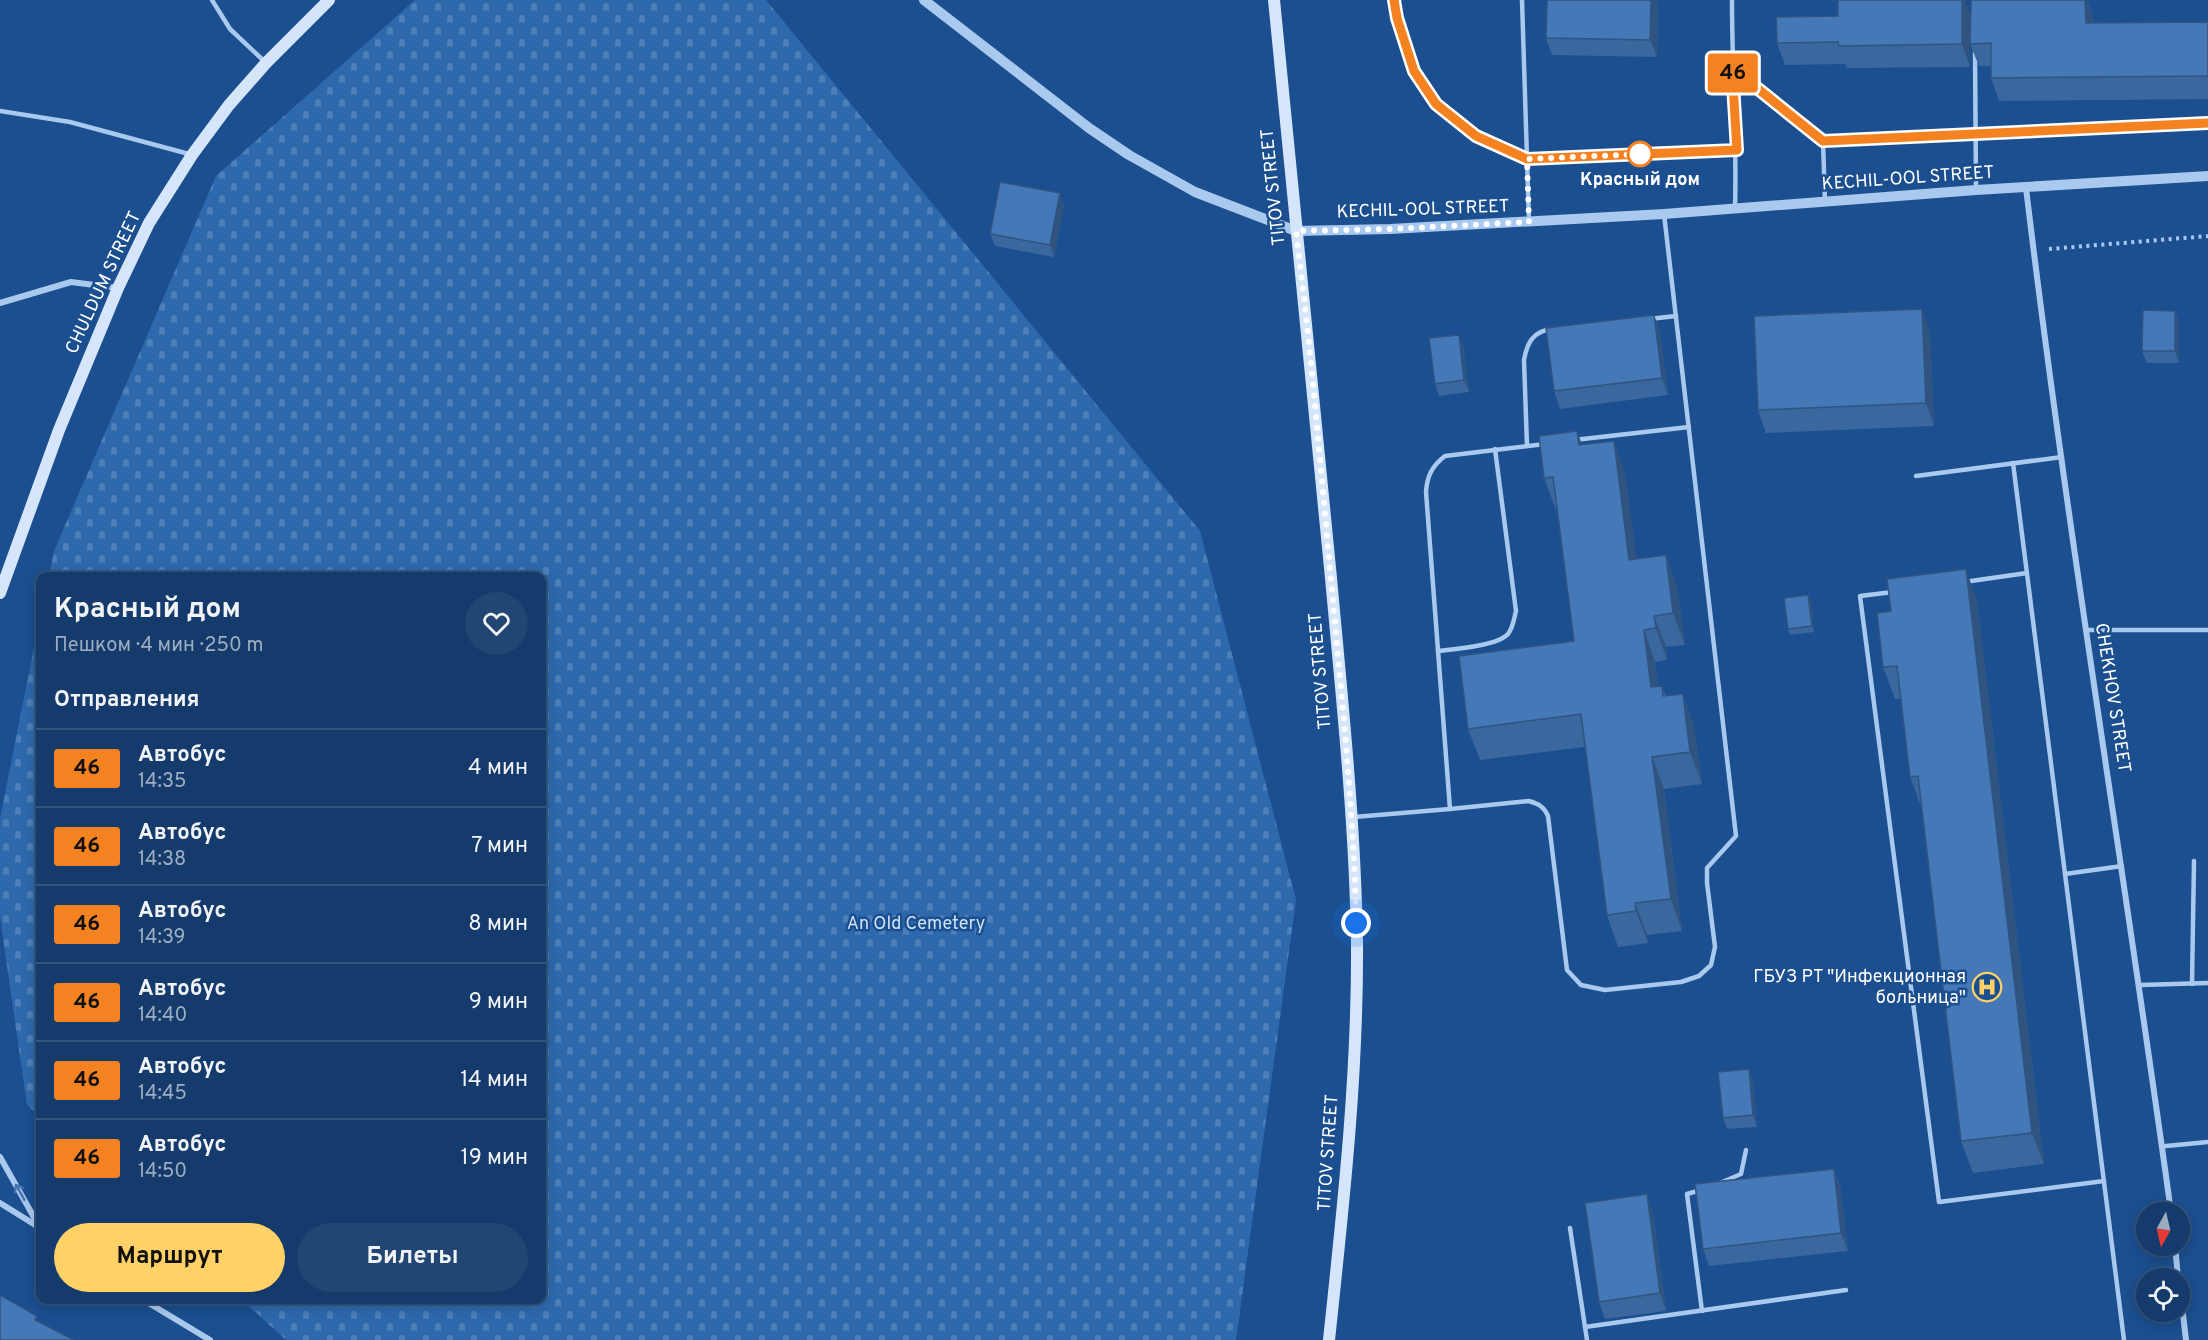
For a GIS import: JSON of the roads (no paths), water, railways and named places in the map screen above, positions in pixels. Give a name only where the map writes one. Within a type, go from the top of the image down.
[{"type":"main road","name":"CHULDUM STREET","points":[[0,590],[59,430],[117,288],[149,223],[192,155],[229,105],[266,63],[329,0]]},
{"type":"main road","name":"TITOV STREET","points":[[1274,0],[1305,304],[1352,818],[1357,944],[1353,1067],[1346,1182],[1329,1340]]},
{"type":"street","name":"KECHIL-OOL STREET","points":[[924,0],[1089,128],[1139,162],[1195,192],[1296,231],[1390,229],[1665,214],[1976,190],[2208,176]]},
{"type":"street","name":"CHEKHOV STREET","points":[[2026,188],[2086,630],[2140,986],[2170,1202]]},
{"type":"street","points":[[0,303],[70,282],[117,288]]},
{"type":"street","points":[[0,1156],[36,1221]]},
{"type":"street","points":[[0,1203],[36,1226]]},
{"type":"street","points":[[150,1304],[210,1340]]},
{"type":"street","points":[[2184,1322],[2186,1340]]},
{"type":"lane","points":[[212,0],[230,29],[266,63]]},
{"type":"lane","points":[[1394,0],[1397,18],[1414,71],[1436,104],[1476,136],[1527,159],[1737,150]]},
{"type":"lane","points":[[1522,0],[1529,222]]},
{"type":"lane","points":[[1732,0],[1732,68],[1737,150],[1736,209]]},
{"type":"lane","points":[[1975,47],[1976,190]]},
{"type":"lane","points":[[1732,68],[1823,141],[2208,123]]},
{"type":"lane","points":[[0,111],[70,122],[192,155]]},
{"type":"lane","points":[[1823,141],[1825,202]]},
{"type":"lane","points":[[1352,818],[1529,801],[1538,804],[1548,816],[1567,970],[1581,985],[1605,990],[1681,982],[1699,976],[1710,965],[1714,947],[1707,868],[1736,836],[1665,214]]},
{"type":"lane","points":[[1641,320],[1676,316]]},
{"type":"lane","points":[[1527,446],[1524,360],[1526,346],[1534,334],[1557,329]]},
{"type":"lane","points":[[1562,442],[1689,427]]},
{"type":"lane","points":[[1450,809],[1426,492],[1427,478],[1435,464],[1445,456],[1551,443]]},
{"type":"lane","points":[[1438,651],[1497,641],[1507,634],[1514,622],[1516,611],[1495,449]]},
{"type":"lane","points":[[1916,476],[2062,457]]},
{"type":"lane","points":[[2013,463],[2124,1340]]},
{"type":"lane","points":[[1960,582],[2026,573]]},
{"type":"lane","points":[[1904,590],[1860,596],[1939,1202],[2104,1181]]},
{"type":"lane","points":[[2086,630],[2208,630]]},
{"type":"lane","points":[[2192,984],[2194,861]]},
{"type":"lane","points":[[2065,874],[2122,866]]},
{"type":"lane","points":[[2140,986],[2208,983]]},
{"type":"lane","points":[[2166,1146],[2208,1142]]},
{"type":"lane","points":[[1719,1184],[1741,1174],[1746,1150]]},
{"type":"lane","points":[[1702,1311],[1687,1194],[1708,1187]]},
{"type":"lane","points":[[1570,1228],[1587,1340]]},
{"type":"lane","points":[[1585,1328],[1846,1290]]},
{"type":"place","name":"Красный дом","points":[[1640,154]]},
{"type":"place","name":"ГБУЗ РТ \"Инфекционная больница\"","points":[[1987,987]]},
{"type":"park label","name":"An Old Cemetery","points":[[916,924]]}]
